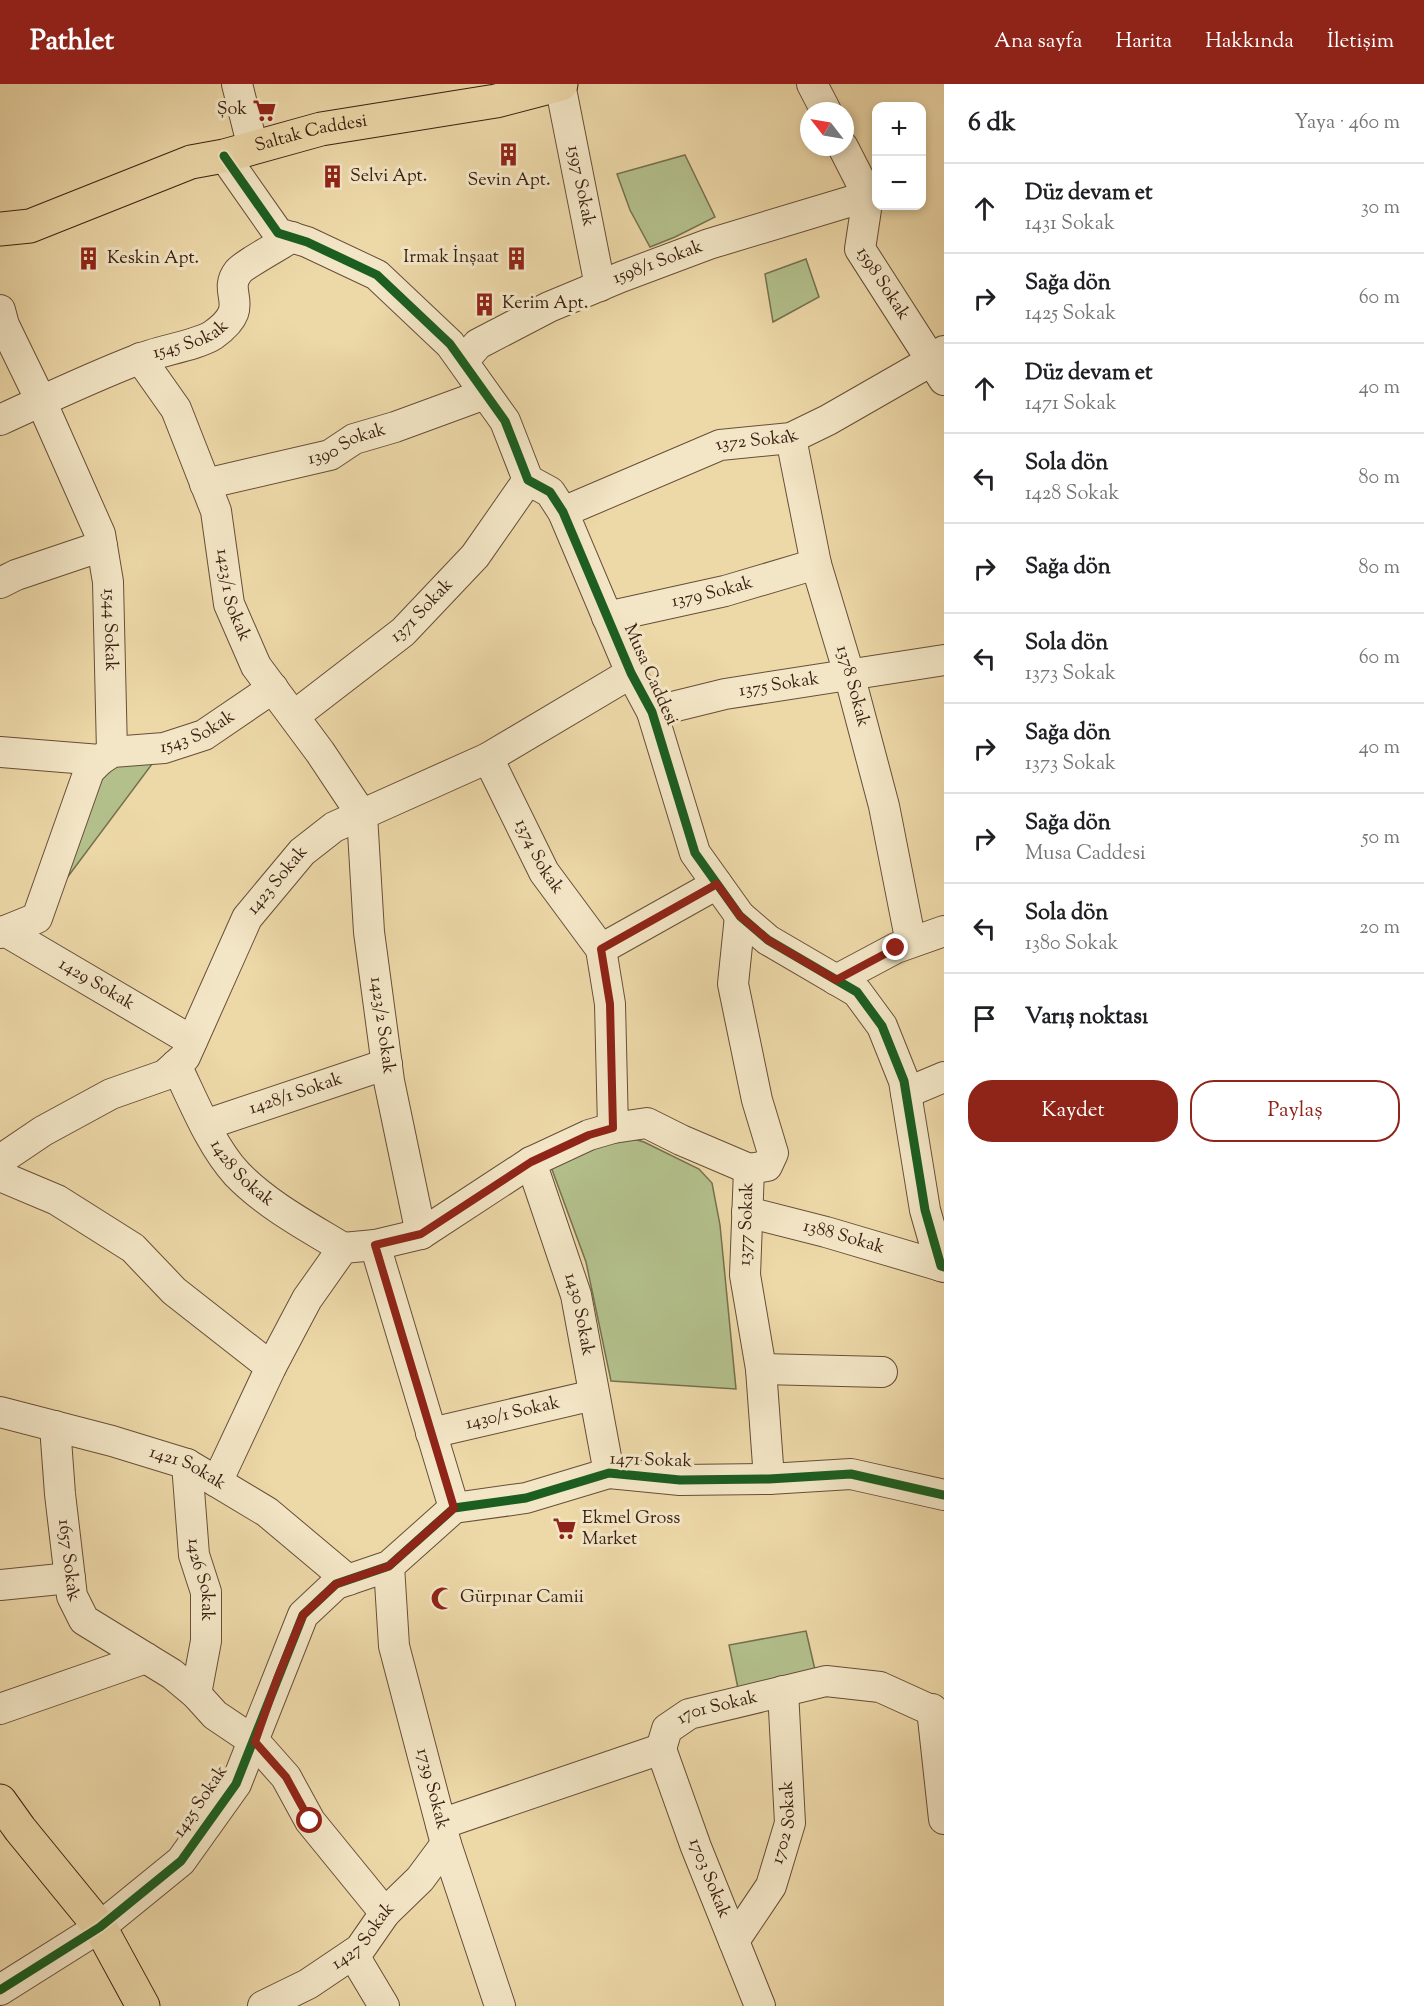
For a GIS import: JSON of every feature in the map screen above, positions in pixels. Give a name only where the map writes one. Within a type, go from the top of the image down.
[{"type":"main road","name":"Saltak Caddesi","points":[[0,229],[30,226],[191,162],[239,152],[321,129],[496,101],[560,84]]},
{"type":"main road","points":[[0,1801],[10,1833],[100,1927],[143,2006]]},
{"type":"street","points":[[237,84],[239,152],[278,233],[307,242],[377,275],[450,344],[464,360],[505,421],[528,480]]},
{"type":"street","name":"1597 Sokak","points":[[560,84],[600,286]]},
{"type":"street","points":[[812,84],[821,102]]},
{"type":"street","points":[[848,156],[868,196]]},
{"type":"street","name":"1598/1 Sokak","points":[[464,360],[478,344],[549,306],[709,244],[868,196]]},
{"type":"street","name":"1598 Sokak","points":[[868,196],[860,249],[940,364]]},
{"type":"street","name":"1545 Sokak","points":[[0,420],[140,358],[210,337],[230,322],[234,313],[236,302],[233,284],[238,272],[292,237]]},
{"type":"street","name":"1544 Sokak","points":[[0,310],[4,325],[41,401],[100,534],[108,582],[106,756]]},
{"type":"street","name":"1423/1 Sokak","points":[[140,358],[176,409],[216,511],[229,604],[256,666],[320,752],[362,815]]},
{"type":"street","name":"1372 Sokak","points":[[563,512],[720,445],[791,438],[940,364]]},
{"type":"street","name":"1390 Sokak","points":[[205,484],[330,456],[354,440],[485,394]]},
{"type":"street","name":"1378 Sokak","points":[[791,438],[816,564],[884,806],[903,943]]},
{"type":"street","name":"Musa Caddesi","points":[[528,480],[550,492],[563,512],[631,673],[652,712],[695,853],[740,916],[768,940],[857,992],[882,1026],[904,1081],[925,1210],[942,1266]]},
{"type":"street","name":"1371 Sokak","points":[[294,716],[403,632],[475,556],[528,480]]},
{"type":"street","points":[[0,583],[16,574],[102,546]]},
{"type":"street","name":"1379 Sokak","points":[[607,616],[725,591],[816,564]]},
{"type":"street","name":"1375 Sokak","points":[[652,712],[725,694],[944,660]]},
{"type":"street","name":"1423 Sokak","points":[[184,1053],[247,918],[302,852],[334,827],[488,758],[631,673]]},
{"type":"street","name":"1543 Sokak","points":[[0,752],[106,756],[164,748],[204,735],[273,688]]},
{"type":"street","points":[[3,932],[37,918],[89,771],[106,756]]},
{"type":"street","name":"1374 Sokak","points":[[488,758],[544,872],[601,949]]},
{"type":"street","name":"1423/2 Sokak","points":[[362,815],[369,932],[387,1064],[421,1234]]},
{"type":"street","points":[[613,1128],[610,1004],[601,949],[717,884]]},
{"type":"street","points":[[836,980],[903,943],[944,909]]},
{"type":"street","name":"1377 Sokak","points":[[740,916],[733,984],[757,1101],[773,1153],[767,1166],[749,1169],[745,1275],[761,1369],[769,1479]]},
{"type":"street","points":[[903,943],[944,931]]},
{"type":"street","name":"1429 Sokak","points":[[3,932],[184,1053]]},
{"type":"street","points":[[0,1160],[43,1131],[111,1094],[165,1075],[184,1053]]},
{"type":"street","name":"1428 Sokak","points":[[184,1053],[205,1125],[236,1173],[254,1189],[298,1220],[344,1248]]},
{"type":"street","name":"1428/1 Sokak","points":[[205,1125],[387,1064]]},
{"type":"street","points":[[906,1094],[944,1077]]},
{"type":"street","points":[[218,1482],[271,1367],[308,1299],[344,1248],[375,1245],[421,1234],[531,1162],[589,1135],[613,1128],[647,1123],[749,1169]]},
{"type":"street","name":"1430 Sokak","points":[[531,1162],[576,1295],[609,1473]]},
{"type":"street","points":[[0,1176],[57,1200],[133,1248],[174,1291],[271,1367]]},
{"type":"street","name":"1388 Sokak","points":[[747,1212],[826,1232],[942,1266]]},
{"type":"street","points":[[348,1580],[389,1566],[454,1508],[375,1245]]},
{"type":"street","points":[[761,1369],[882,1372]]},
{"type":"street","name":"1430/1 Sokak","points":[[431,1433],[594,1395]]},
{"type":"street","name":"1421 Sokak","points":[[0,1412],[112,1441],[187,1464],[267,1512],[348,1580]]},
{"type":"street","name":"1657 Sokak","points":[[55,1426],[72,1596],[84,1620],[172,1674],[196,1694],[215,1715],[255,1742],[286,1777],[310,1821],[385,1913]]},
{"type":"street","name":"1426 Sokak","points":[[187,1464],[194,1555],[206,1592],[206,1641],[196,1694]]},
{"type":"street","name":"1471 Sokak","points":[[454,1508],[526,1498],[609,1473],[680,1480],[769,1479],[851,1474],[944,1495]]},
{"type":"street","name":"1739 Sokak","points":[[389,1566],[394,1646],[444,1834],[500,2006]]},
{"type":"street","points":[[0,1585],[70,1578]]},
{"type":"street","name":"1425 Sokak","points":[[0,1990],[100,1927],[181,1861],[236,1784],[255,1742],[303,1615],[336,1584],[348,1580]]},
{"type":"street","points":[[0,1709],[146,1658]]},
{"type":"street","name":"1701 Sokak","points":[[444,1834],[662,1749],[667,1729],[688,1714],[826,1681],[880,1687],[938,1713]]},
{"type":"street","name":"1702 Sokak","points":[[734,1941],[771,1886],[790,1823],[783,1691]]},
{"type":"street","points":[[938,1713],[944,1819]]},
{"type":"street","name":"1703 Sokak","points":[[662,1749],[696,1847],[760,2006]]},
{"type":"street","name":"1427 Sokak","points":[[263,2006],[308,1984],[360,1949],[385,1913],[420,1879],[444,1834]]},
{"type":"street","points":[[353,1954],[384,2006]]},
{"type":"green space","points":[[685,155],[715,217],[650,247],[630,210],[617,174]]},
{"type":"green space","points":[[806,259],[819,297],[773,322],[765,274]]},
{"type":"green space","points":[[164,748],[37,918],[89,771]]},
{"type":"green space","points":[[610,1132],[644,1142],[699,1169],[712,1183],[720,1225],[736,1389],[611,1381],[586,1262],[550,1164]]},
{"type":"green space","points":[[806,1631],[816,1674],[739,1693],[729,1645]]},
{"type":"cycle path","points":[[224,156],[278,233],[307,242],[377,275],[450,344],[505,421],[528,480],[550,492],[563,512],[631,673],[652,712],[695,853],[740,916],[768,940],[857,992],[882,1026],[904,1081],[925,1210],[941,1266],[944,1267]]},
{"type":"cycle path","points":[[0,1990],[100,1927],[181,1861],[236,1784],[303,1615],[336,1584],[389,1566],[454,1508],[526,1498],[609,1473],[680,1480],[769,1479],[851,1474],[944,1495]]},
{"type":"place","name":"Şok","points":[[265,110]]},
{"type":"place","name":"Sevin Apt.","points":[[509,155]]},
{"type":"place","name":"Selvi Apt.","points":[[332,177]]},
{"type":"place","name":"Irmak İnşaat","points":[[517,258]]},
{"type":"place","name":"Keskin Apt.","points":[[89,259]]},
{"type":"place","name":"Kerim Apt.","points":[[484,304]]},
{"type":"place","name":"Ekmel Gross Market","points":[[564,1529]]},
{"type":"place","name":"Gürpınar Camii","points":[[442,1598]]},
{"type":"route","points":[[310,1821],[286,1777],[255,1742],[303,1615],[336,1584],[389,1566],[454,1508],[375,1245],[421,1234],[531,1162],[589,1135],[613,1128],[610,1004],[601,949],[717,884],[740,916],[768,940],[836,980],[896,948]]}]
